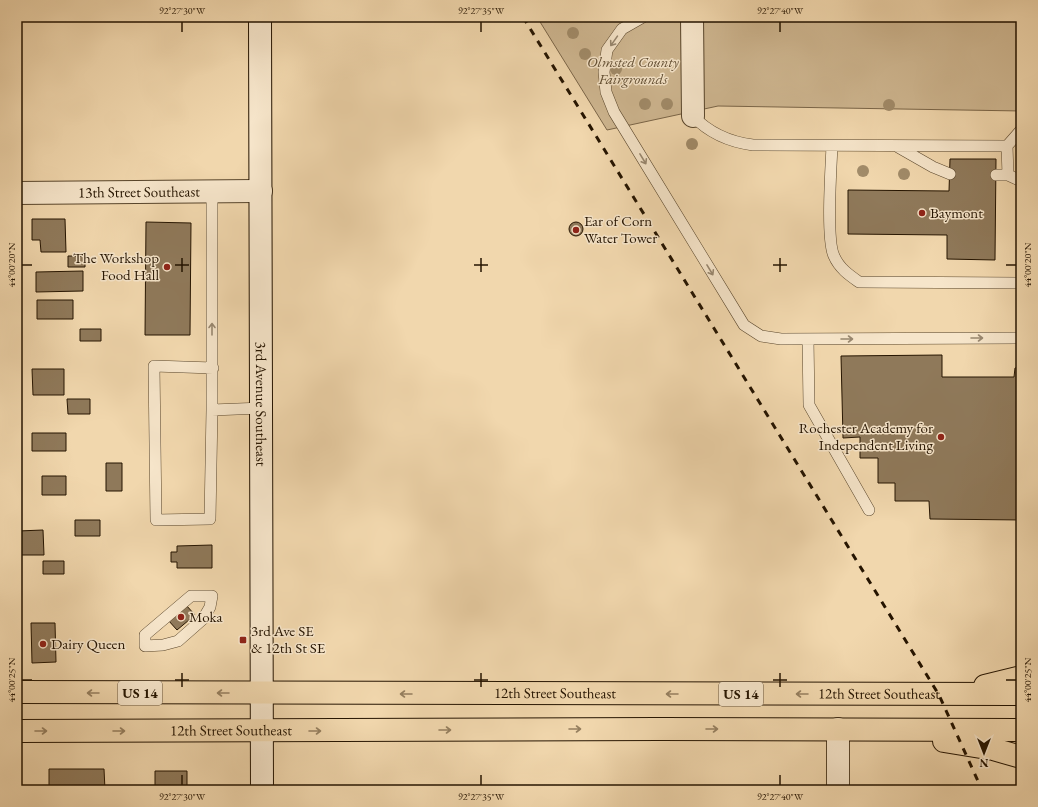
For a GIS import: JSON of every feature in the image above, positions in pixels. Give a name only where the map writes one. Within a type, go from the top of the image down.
[{"type":"main road","name":"3rd Avenue Southeast","points":[[260,17],[262,790]]},
{"type":"main road","points":[[692,17],[693,116]]},
{"type":"main road","name":"13th Street Southeast","points":[[17,193],[261,191]]},
{"type":"main road","points":[[945,694],[1021,677]]},
{"type":"main road","name":"12th Street Southeast","points":[[17,692],[1021,694]]},
{"type":"main road","points":[[838,729],[838,790]]},
{"type":"main road","name":"12th Street Southeast","points":[[17,731],[262,732],[838,729],[1021,730]]},
{"type":"main road","points":[[862,730],[973,745],[1021,757]]},
{"type":"lane","points":[[643,17],[622,29],[607,50],[604,72],[606,92],[614,112],[744,325],[761,336],[781,339],[1021,338]]},
{"type":"lane","points":[[693,116],[702,126],[735,143],[753,145],[897,147],[1007,146]]},
{"type":"lane","points":[[1008,175],[1007,146],[1021,130]]},
{"type":"lane","points":[[832,146],[830,236],[833,256],[843,270],[859,282],[1021,283]]},
{"type":"lane","points":[[897,147],[933,167],[950,174]]},
{"type":"lane","points":[[996,175],[1008,175],[1021,181]]},
{"type":"lane","points":[[212,192],[212,368],[212,410],[210,519],[156,520],[154,366],[212,368]]},
{"type":"lane","points":[[808,339],[809,405],[869,510]]},
{"type":"lane","points":[[212,410],[262,408]]},
{"type":"lane","points":[[191,596],[212,596],[210,607],[203,619],[178,641],[163,645],[145,646],[145,635],[191,596]]},
{"type":"green space","name":"Olmsted County Fairgrounds","points":[[537,17],[1021,17],[1021,111],[718,106],[607,130]]},
{"type":"building","name":"Baymont","points":[[950,159],[996,159],[995,260],[947,259],[947,235],[848,234],[848,190],[949,191]]},
{"type":"building","points":[[32,219],[65,219],[66,252],[41,252],[40,240],[32,240]]},
{"type":"building","points":[[146,222],[191,223],[190,335],[145,335]]},
{"type":"building","name":"Ear of Corn Water Tower","points":[[576,222],[581,224],[583,229],[581,234],[576,236],[571,234],[569,229],[571,224]]},
{"type":"building","points":[[68,256],[85,256],[85,267],[68,267]]},
{"type":"building","points":[[83,271],[83,291],[36,292],[36,272]]},
{"type":"building","points":[[37,300],[73,300],[73,319],[37,319]]},
{"type":"building","points":[[80,329],[101,329],[101,341],[80,341]]},
{"type":"building","name":"Rochester Academy for Independent Living","points":[[942,355],[942,377],[1014,377],[1015,368],[1021,367],[1021,520],[930,519],[929,501],[895,501],[895,483],[878,483],[878,458],[860,458],[860,437],[843,438],[841,356]]},
{"type":"building","points":[[32,369],[64,369],[64,395],[33,395]]},
{"type":"building","points":[[67,399],[90,399],[90,414],[68,414]]},
{"type":"building","points":[[32,433],[66,433],[66,451],[32,451]]},
{"type":"building","points":[[106,463],[122,463],[122,491],[106,491]]},
{"type":"building","points":[[42,476],[66,476],[66,495],[42,495]]},
{"type":"building","points":[[75,520],[100,520],[100,536],[75,536]]},
{"type":"building","points":[[43,530],[44,555],[18,555],[18,531]]},
{"type":"building","points":[[212,545],[212,568],[177,568],[177,562],[171,562],[171,552],[177,552],[177,546]]},
{"type":"building","points":[[43,561],[64,561],[64,574],[43,574]]},
{"type":"building","points":[[186,605],[195,615],[177,630],[168,620]]},
{"type":"building","points":[[31,623],[55,623],[56,662],[32,663]]},
{"type":"building","points":[[49,769],[104,769],[105,790],[49,790]]},
{"type":"building","points":[[155,771],[187,771],[187,790],[155,790]]},
{"type":"railway","points":[[523,17],[939,695],[982,790]]},
{"type":"place","name":"Baymont","points":[[922,213]]},
{"type":"place","name":"Ear of Corn Water Tower","points":[[576,230]]},
{"type":"place","name":"The Workshop Food Hall","points":[[167,267]]},
{"type":"place","name":"Rochester Academy for Independent Living","points":[[941,437]]},
{"type":"place","name":"Moka","points":[[181,617]]},
{"type":"place","name":"3rd Ave SE & 12th St SE","points":[[243,640]]},
{"type":"place","name":"Dairy Queen","points":[[43,644]]}]
